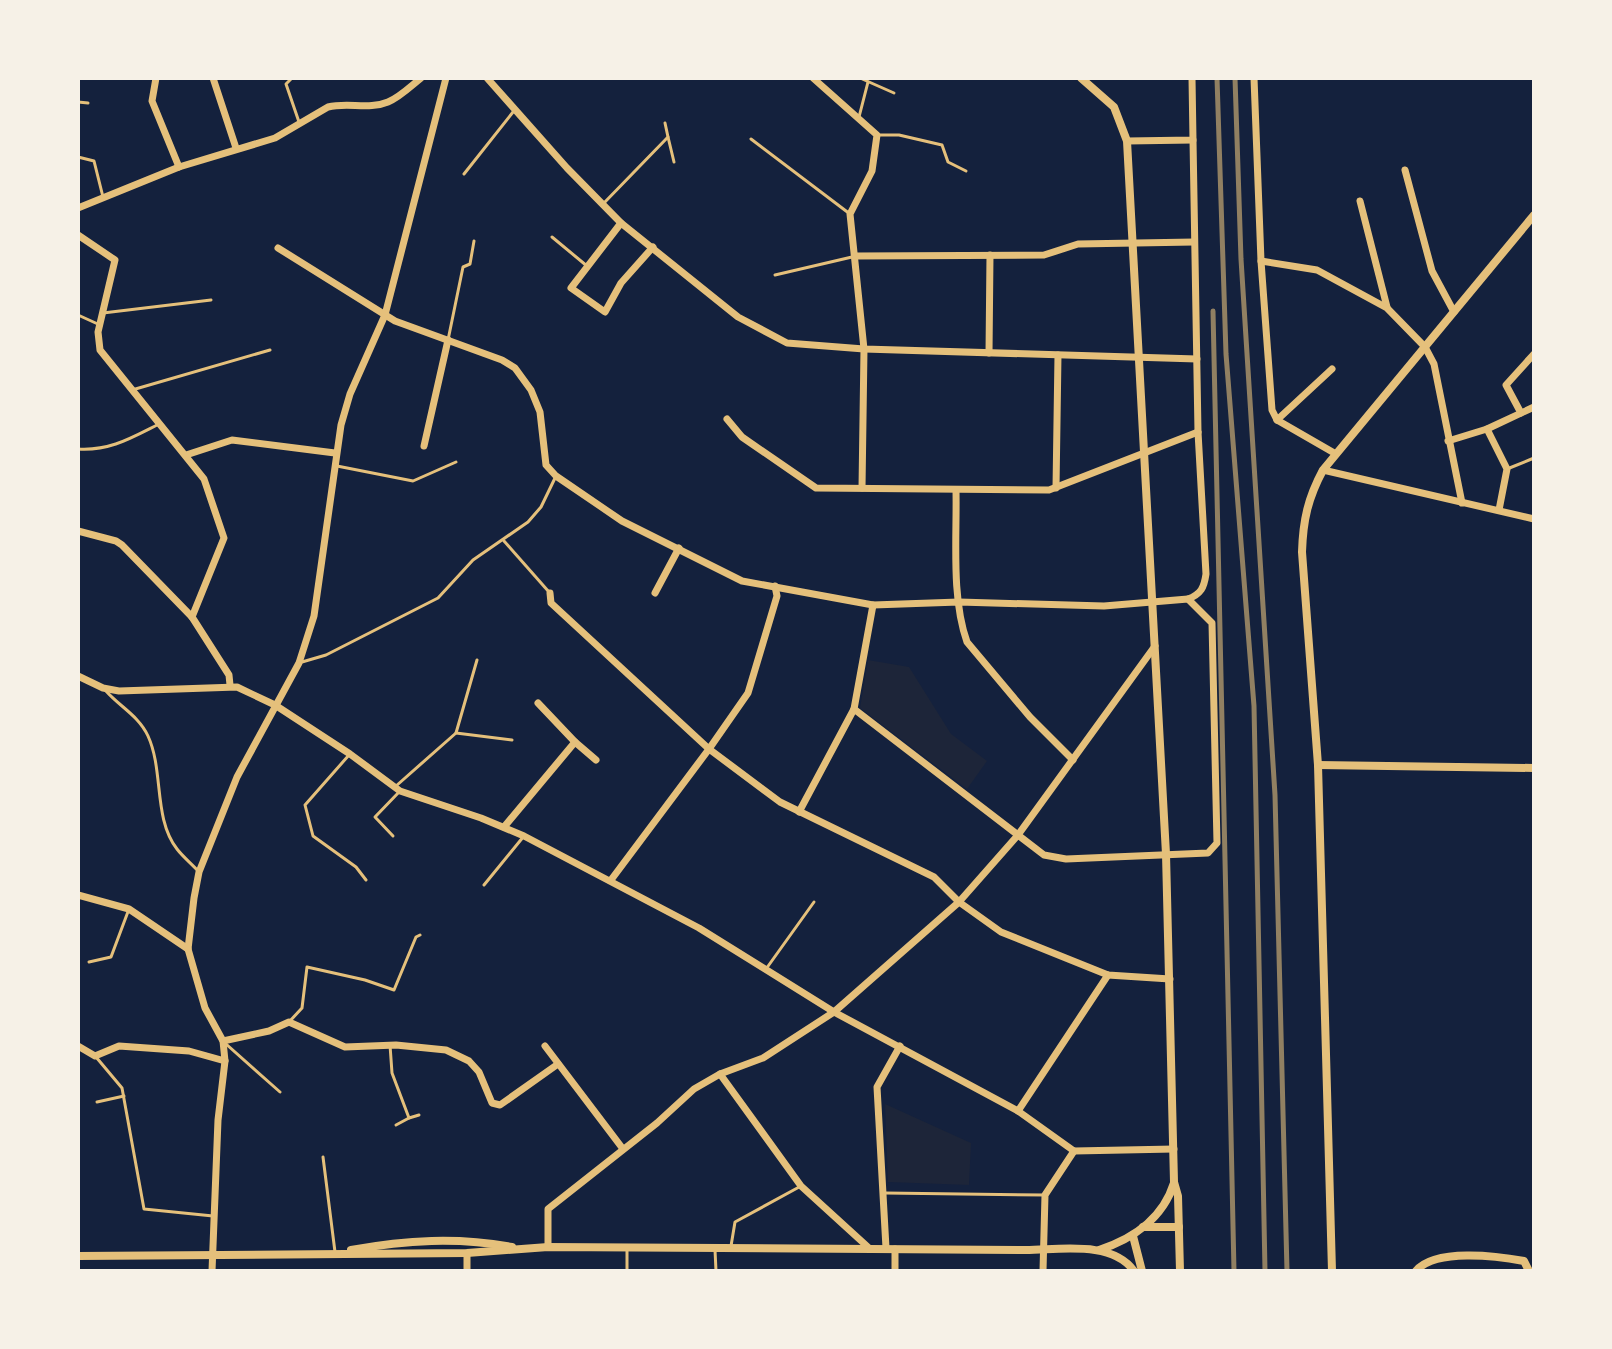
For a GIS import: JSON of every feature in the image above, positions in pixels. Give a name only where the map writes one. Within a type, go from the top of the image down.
[{"type":"street","points":[[156,78],[152,101],[179,167]]},
{"type":"street","points":[[213,78],[236,148]]},
{"type":"street","points":[[78,208],[179,167],[275,138],[338,105],[378,105],[391,101],[421,78]]},
{"type":"street","points":[[212,1271],[218,1120],[225,1061],[223,1041],[205,1008],[188,949],[199,872],[237,777],[299,663],[314,616],[335,453],[350,394],[385,315],[446,78]]},
{"type":"street","points":[[487,78],[621,223],[738,317],[787,343],[864,349],[1197,359]]},
{"type":"street","points":[[813,78],[877,135],[872,171],[850,214],[864,349],[862,488]]},
{"type":"street","points":[[1081,78],[1114,107],[1127,141],[1166,854],[1174,1182],[1178,1196],[1180,1271]]},
{"type":"street","points":[[278,248],[385,315],[502,360],[515,368],[531,390],[540,412],[546,465],[556,476],[622,521],[742,581],[873,605],[959,602],[1104,606],[1188,599],[1199,595],[1206,574],[1198,432],[1192,78]]},
{"type":"street","points":[[1254,78],[1261,261],[1272,410],[1277,420],[1336,454]]},
{"type":"street","points":[[1127,141],[1193,140]]},
{"type":"street","points":[[1405,170],[1432,271],[1454,312]]},
{"type":"street","points":[[1360,201],[1387,308]]},
{"type":"street","points":[[1332,1271],[1318,765],[1302,552],[1303,523],[1309,497],[1323,470],[1534,215]]},
{"type":"street","points":[[621,223],[571,288],[605,312],[621,283],[653,247]]},
{"type":"street","points":[[78,235],[115,260],[100,325],[100,350],[204,479],[224,538],[192,617]]},
{"type":"street","points":[[855,256],[1044,255],[1078,244],[1194,242]]},
{"type":"street","points":[[989,353],[990,255]]},
{"type":"street","points":[[1261,261],[1317,270],[1387,308],[1425,347],[1434,364],[1462,503]]},
{"type":"street","points":[[424,446],[448,340]]},
{"type":"street","points":[[1521,413],[1506,385],[1534,354]]},
{"type":"street","points":[[1056,488],[1058,355]]},
{"type":"street","points":[[1277,420],[1332,369]]},
{"type":"street","points":[[1448,441],[1487,429],[1534,407]]},
{"type":"street","points":[[727,419],[742,437],[816,488],[1049,490],[1198,432]]},
{"type":"street","points":[[1487,429],[1507,469],[1499,510]]},
{"type":"street","points":[[186,455],[232,440],[335,453]]},
{"type":"street","points":[[1323,470],[1533,517]]},
{"type":"street","points":[[956,490],[959,602],[961,626],[967,642],[1030,717],[1073,760]]},
{"type":"street","points":[[78,531],[122,545],[192,617],[229,675],[230,685]]},
{"type":"street","points":[[655,593],[679,548]]},
{"type":"street","points":[[611,880],[748,693],[777,596],[775,586]]},
{"type":"street","points":[[550,593],[551,603],[709,749],[780,802],[926,872],[959,902],[1001,932],[1108,975],[1170,979]]},
{"type":"street","points":[[854,709],[1044,855],[1066,859],[1208,853],[1217,843],[1212,623],[1188,599]]},
{"type":"street","points":[[799,812],[854,709],[873,605]]},
{"type":"street","points":[[548,1247],[548,1209],[657,1123],[694,1089],[720,1074],[763,1058],[834,1012],[959,902],[1018,835],[1155,646]]},
{"type":"street","points":[[78,676],[103,688],[138,691],[230,685],[275,705],[397,789],[504,827],[611,880],[834,1012],[1018,1111],[1074,1151],[1174,1149]]},
{"type":"street","points":[[538,703],[596,760]]},
{"type":"street","points":[[504,827],[575,742]]},
{"type":"street","points":[[1318,765],[1534,768]]},
{"type":"street","points":[[78,895],[129,909],[188,949]]},
{"type":"street","points":[[1018,1111],[1108,975]]},
{"type":"street","points":[[223,1041],[269,1031],[289,1022],[345,1047],[390,1045],[446,1050],[469,1061],[479,1072],[492,1103],[500,1105],[558,1064]]},
{"type":"street","points":[[78,1046],[95,1056],[119,1046],[189,1051],[225,1061]]},
{"type":"street","points":[[545,1046],[623,1149]]},
{"type":"street","points":[[895,1271],[882,1193],[877,1087],[900,1046]]},
{"type":"street","points":[[720,1074],[801,1186],[869,1248]]},
{"type":"street","points":[[1043,1271],[1045,1195],[1074,1151]]},
{"type":"street","points":[[1097,1251],[1133,1236],[1168,1201],[1174,1182]]},
{"type":"street","points":[[1143,1227],[1179,1227]]},
{"type":"street","points":[[1133,1236],[1142,1271]]},
{"type":"street","points":[[337,1252],[424,1240],[481,1242],[520,1248]]},
{"type":"street","points":[[78,1256],[467,1253],[548,1247],[1042,1250],[1097,1251],[1116,1256],[1127,1262],[1134,1271]]},
{"type":"street","points":[[467,1253],[467,1271]]},
{"type":"street","points":[[1416,1271],[1431,1260],[1448,1257],[1502,1257],[1524,1261],[1529,1271]]},
{"type":"lane","points":[[292,78],[286,84],[300,124]]},
{"type":"lane","points":[[860,78],[894,93]]},
{"type":"lane","points":[[859,119],[868,82]]},
{"type":"lane","points":[[78,102],[88,103]]},
{"type":"lane","points":[[464,174],[515,109]]},
{"type":"lane","points":[[665,123],[674,162]]},
{"type":"lane","points":[[877,135],[899,135],[942,145],[948,162],[966,171]]},
{"type":"lane","points":[[603,204],[668,137]]},
{"type":"lane","points":[[751,139],[850,214]]},
{"type":"lane","points":[[78,157],[94,161],[103,197]]},
{"type":"lane","points":[[552,237],[587,266]]},
{"type":"lane","points":[[448,340],[463,267],[470,264],[474,241]]},
{"type":"lane","points":[[775,275],[855,256]]},
{"type":"lane","points":[[103,313],[211,300]]},
{"type":"lane","points":[[78,315],[100,325]]},
{"type":"lane","points":[[132,390],[270,350]]},
{"type":"lane","points":[[78,449],[101,450],[117,446],[159,424]]},
{"type":"lane","points":[[1507,469],[1534,458]]},
{"type":"lane","points":[[334,465],[413,481],[456,462]]},
{"type":"lane","points":[[299,663],[326,655],[438,598],[473,560],[528,522],[541,507],[556,476]]},
{"type":"lane","points":[[504,541],[550,593]]},
{"type":"lane","points":[[393,836],[375,817],[397,789],[456,733],[477,660]]},
{"type":"lane","points":[[103,688],[114,701],[130,712],[146,732],[154,752],[164,822],[176,848],[199,872]]},
{"type":"lane","points":[[456,733],[512,740]]},
{"type":"lane","points":[[350,754],[305,805],[313,836],[356,867],[366,880]]},
{"type":"lane","points":[[484,885],[524,836]]},
{"type":"lane","points":[[766,969],[814,902]]},
{"type":"lane","points":[[89,962],[111,957],[129,909]]},
{"type":"lane","points":[[289,1022],[302,1008],[307,967],[394,990],[416,937],[420,935]]},
{"type":"lane","points":[[223,1041],[280,1092]]},
{"type":"lane","points":[[390,1045],[392,1073],[409,1118]]},
{"type":"lane","points":[[95,1056],[122,1088],[144,1209],[213,1216]]},
{"type":"lane","points":[[97,1102],[124,1096]]},
{"type":"lane","points":[[396,1125],[419,1115]]},
{"type":"lane","points":[[323,1157],[337,1252]]},
{"type":"lane","points":[[731,1246],[735,1222],[801,1186]]},
{"type":"lane","points":[[882,1193],[1045,1195]]},
{"type":"lane","points":[[627,1247],[627,1271]]},
{"type":"lane","points":[[714,1247],[716,1271]]},
{"type":"shaded area","points":[[868,660],[909,667],[951,734],[987,761],[967,789],[860,708]]},
{"type":"shaded area","points":[[885,1104],[971,1143],[969,1185],[888,1182]]},
{"type":"railway","points":[[1217,78],[1226,354],[1254,706],[1265,1271]]},
{"type":"railway","points":[[1235,78],[1241,259],[1275,795],[1287,1271]]},
{"type":"railway","points":[[1213,311],[1234,1271]]}]
